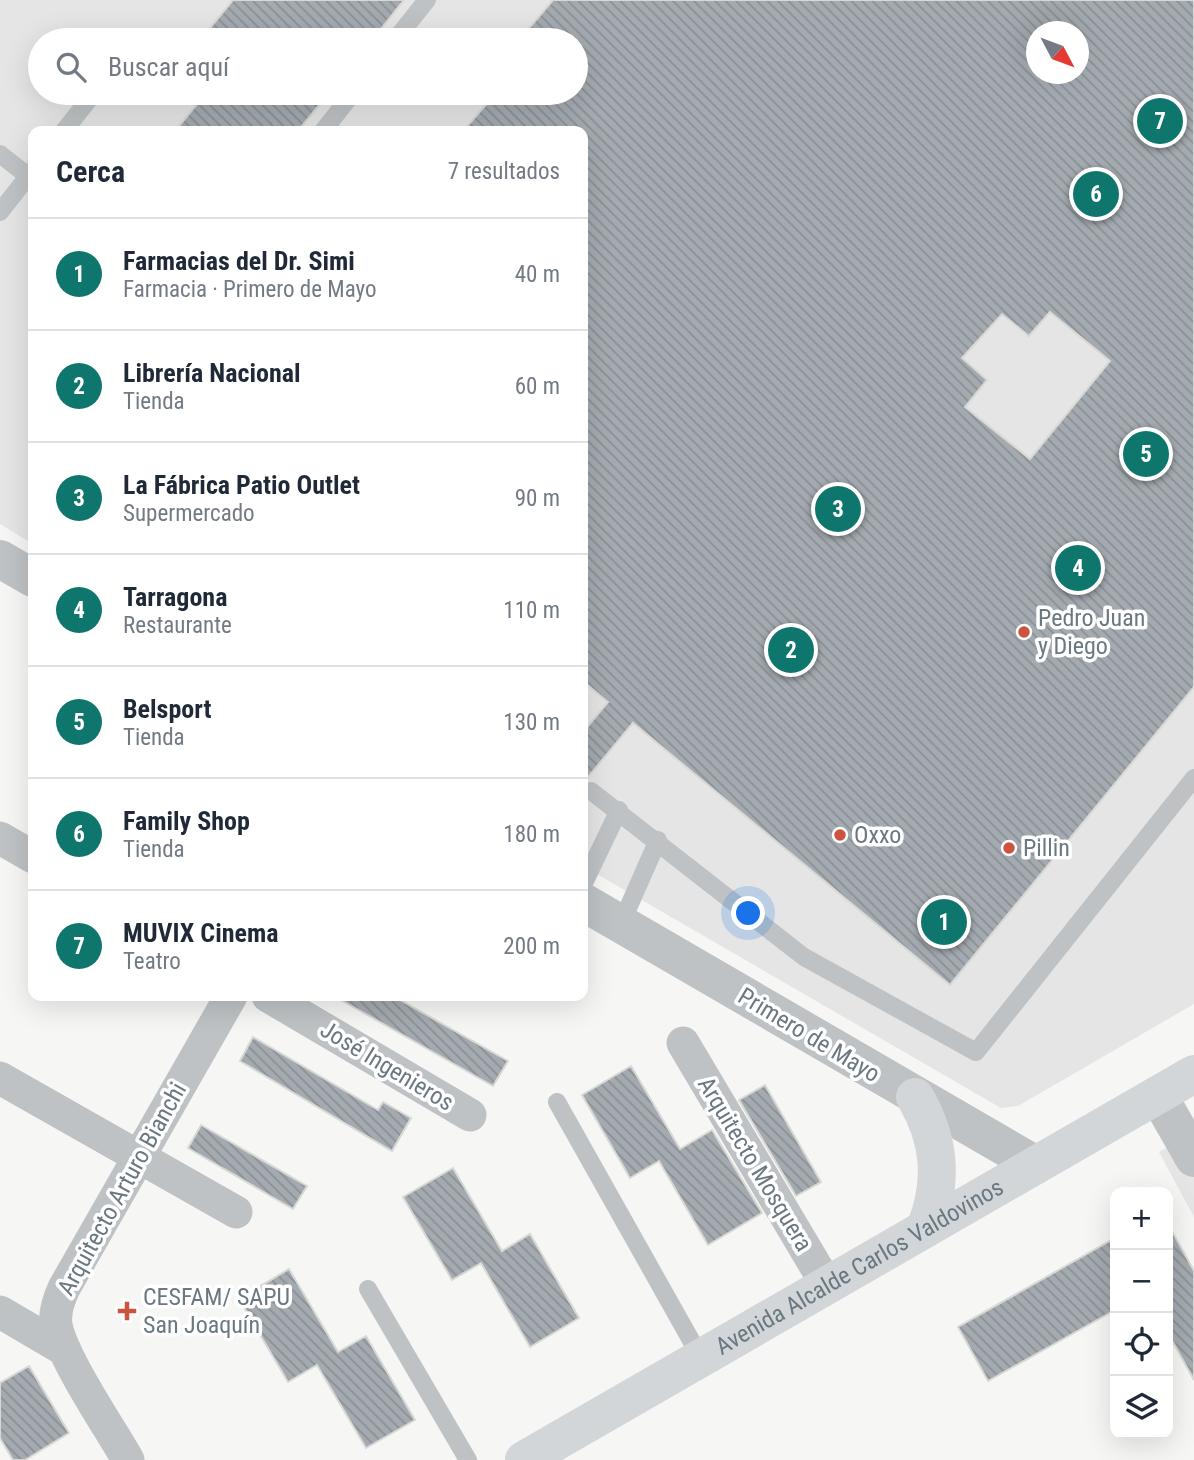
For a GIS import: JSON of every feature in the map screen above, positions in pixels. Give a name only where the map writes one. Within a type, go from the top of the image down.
[{"type":"main road","name":"Avenida Alcalde Carlos Valdovinos","points":[[524,1460],[1194,1074]]},
{"type":"main road","points":[[915,1097],[931,1129],[938,1168],[937,1190],[925,1229]]},
{"type":"street","points":[[0,559],[28,575]]},
{"type":"street","points":[[0,838],[28,854]]},
{"type":"street","name":"Primero de Mayo","points":[[588,905],[1036,1165]]},
{"type":"street","name":"Arquitecto Arturo Bianchi","points":[[128,1460],[65,1350],[56,1324],[64,1288],[136,1157],[228,1001]]},
{"type":"street","name":"José Ingenieros","points":[[276,1001],[470,1115]]},
{"type":"street","name":"Arquitecto Mosquera","points":[[683,1042],[827,1285]]},
{"type":"street","points":[[0,1078],[236,1212]]},
{"type":"street","points":[[1158,1095],[1194,1158]]},
{"type":"street","points":[[0,1312],[65,1350]]},
{"type":"lane","points":[[405,28],[427,0]]},
{"type":"lane","points":[[68,126],[85,105]]},
{"type":"lane","points":[[327,126],[344,105]]},
{"type":"lane","points":[[0,154],[28,171]]},
{"type":"lane","points":[[0,212],[28,177]]},
{"type":"lane","points":[[592,791],[658,840],[804,957],[976,1052],[1194,778]]},
{"type":"lane","points":[[588,875],[619,810]]},
{"type":"lane","points":[[621,924],[658,840]]},
{"type":"lane","points":[[557,1102],[701,1358]]},
{"type":"lane","points":[[368,1289],[468,1460]]},
{"type":"shaded area","points":[[0,0],[1194,0],[1194,1004],[1018,1106],[1001,1108],[588,869],[588,126],[28,126],[28,541],[0,524]]},
{"type":"shaded area","points":[[1194,1132],[1194,1217],[1159,1152]]},
{"type":"building","points":[[233,0],[404,0],[382,28],[210,28]]},
{"type":"building","points":[[553,0],[1194,0],[1194,687],[950,985],[633,723],[588,777],[588,726],[608,702],[588,685],[588,126],[467,126],[486,105],[588,105],[588,28],[529,28]],"holes":[[[1050,312],[1110,361],[1030,459],[965,407],[987,380],[962,358],[1002,314],[1029,336]]]},
{"type":"building","points":[[196,105],[319,105],[302,126],[179,126]]},
{"type":"building","points":[[343,1001],[402,1001],[508,1061],[493,1086]]},
{"type":"building","points":[[253,1037],[378,1110],[383,1102],[411,1118],[392,1151],[240,1061]]},
{"type":"building","points":[[631,1066],[680,1149],[712,1130],[762,1213],[708,1245],[659,1161],[630,1178],[582,1095]]},
{"type":"building","points":[[765,1085],[821,1182],[796,1196],[739,1100]]},
{"type":"building","points":[[201,1125],[307,1186],[293,1209],[188,1148]]},
{"type":"building","points":[[453,1168],[502,1251],[530,1234],[579,1318],[530,1347],[481,1263],[452,1280],[403,1197]]},
{"type":"building","points":[[1173,1233],[1194,1271],[1194,1380],[1173,1342]]},
{"type":"building","points":[[1110,1241],[1110,1313],[988,1381],[958,1327]]},
{"type":"building","points":[[289,1269],[338,1352],[366,1336],[415,1420],[366,1448],[317,1365],[288,1382],[239,1299]]},
{"type":"building","points":[[29,1366],[69,1433],[25,1460],[13,1460],[0,1438],[0,1383]]},
{"type":"place","name":"MUVIX Cinema","points":[[1160,121]]},
{"type":"place","name":"Family Shop","points":[[1096,194]]},
{"type":"place","name":"Belsport","points":[[1146,454]]},
{"type":"place","name":"La Fábrica Patio Outlet","points":[[838,509]]},
{"type":"place","name":"Tarragona","points":[[1078,568]]},
{"type":"place","name":"Pedro Juan y Diego","points":[[1024,632]]},
{"type":"place","name":"Librería Nacional","points":[[791,650]]},
{"type":"place","name":"Oxxo","points":[[840,835]]},
{"type":"place","name":"Pillin","points":[[1009,848]]},
{"type":"place","name":"Farmacias del Dr. Simi","points":[[944,922]]},
{"type":"place","name":"CESFAM/ SAPU San Joaquín","points":[[127,1311]]}]
